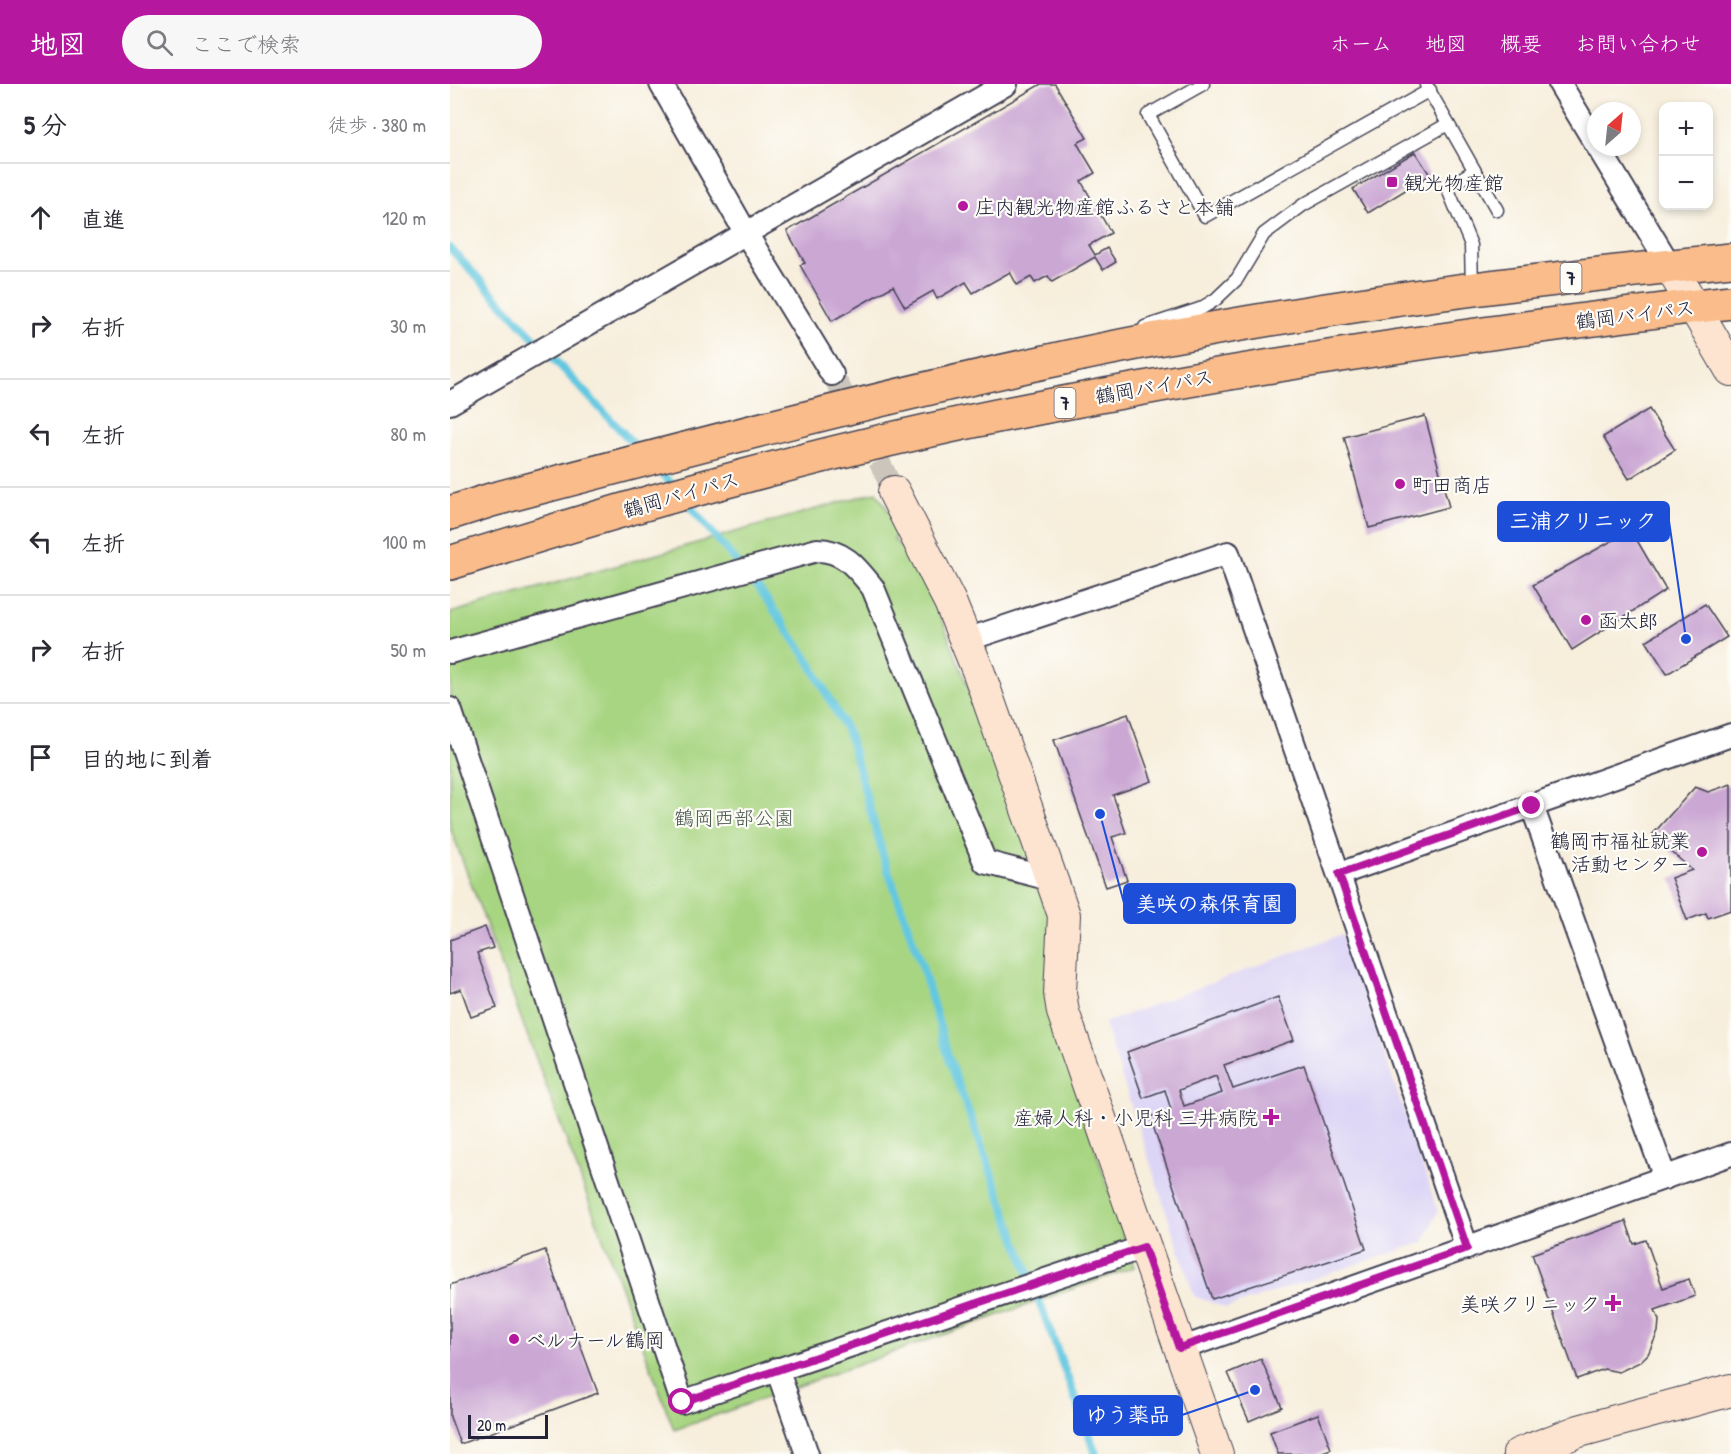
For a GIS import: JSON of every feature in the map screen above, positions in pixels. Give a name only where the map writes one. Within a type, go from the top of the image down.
[{"type":"highway","name":"7","points":[[450,513],[764,428],[1042,362],[1284,316],[1472,289],[1731,260]]},
{"type":"highway","name":"鶴岡バイパス","points":[[450,563],[775,467],[1045,406],[1288,363],[1604,316],[1731,302]]},
{"type":"street","points":[[661,84],[747,235],[832,374]]},
{"type":"street","points":[[450,403],[747,235],[1006,84]]},
{"type":"street","points":[[1560,84],[1587,129]]},
{"type":"street","points":[[1603,156],[1731,370]]},
{"type":"street","points":[[894,492],[950,602],[980,673],[1064,915],[1060,993],[1063,1012],[1217,1454]]},
{"type":"street","points":[[450,652],[817,550],[832,550],[857,568],[873,588],[985,862],[1050,879]]},
{"type":"street","points":[[966,640],[1228,553],[1467,1248]]},
{"type":"street","points":[[450,709],[682,1402],[1144,1247]]},
{"type":"street","points":[[1339,874],[1731,735]]},
{"type":"street","points":[[1532,806],[1665,1178]]},
{"type":"street","points":[[1179,1348],[1731,1154]]},
{"type":"street","points":[[777,1370],[807,1454]]},
{"type":"street","points":[[1519,1454],[1579,1431],[1731,1390]]},
{"type":"lane","points":[[1203,84],[1148,115],[1205,216],[1428,87],[1497,210]]},
{"type":"lane","points":[[1042,362],[1200,309],[1215,300],[1237,279],[1264,234],[1303,205],[1448,124]]},
{"type":"lane","points":[[1472,289],[1471,245],[1447,187],[1474,171]]},
{"type":"shaded area","name":"産婦人科・小児科 三井病院","points":[[1343,934],[1438,1211],[1424,1242],[1226,1308],[1194,1296],[1104,1023]]},
{"type":"green space","name":"鶴岡西部公園","points":[[876,492],[902,531],[893,539],[921,566],[1051,900],[1051,1013],[1134,1267],[674,1430],[450,827],[450,613]]},
{"type":"building","name":"庄内観光物産館ふるさと本舗","points":[[1041,84],[1055,84],[1087,138],[1077,143],[1095,173],[1081,181],[1111,233],[1089,245],[1095,255],[1107,248],[1116,262],[1103,270],[1095,257],[1052,282],[1048,276],[1035,283],[1031,277],[1017,285],[1010,272],[973,293],[966,282],[937,299],[933,291],[905,307],[893,286],[832,321],[800,265],[805,263],[787,231]]},
{"type":"building","name":"観光物産館","points":[[1415,152],[1430,175],[1368,213],[1353,189]]},
{"type":"building","points":[[1649,409],[1675,450],[1629,479],[1603,437]]},
{"type":"building","name":"町田商店","points":[[1425,416],[1449,507],[1369,528],[1344,437]]},
{"type":"building","name":"函太郎","points":[[1631,530],[1666,590],[1572,650],[1533,585]]},
{"type":"building","points":[[1705,604],[1727,637],[1667,674],[1646,641]]},
{"type":"building","points":[[1128,714],[1152,781],[1113,795],[1126,833],[1112,837],[1127,880],[1106,887],[1054,740]]},
{"type":"building","name":"鶴岡市福祉就業 活動センター","points":[[1731,784],[1731,910],[1708,918],[1706,913],[1687,920],[1671,878],[1692,870],[1652,835],[1695,787],[1708,792]]},
{"type":"building","points":[[485,927],[493,948],[477,953],[497,1008],[471,1017],[461,989],[450,993],[450,940]]},
{"type":"building","points":[[1278,997],[1294,1040],[1224,1065],[1233,1089],[1304,1065],[1366,1249],[1212,1299],[1150,1117],[1171,1110],[1165,1090],[1143,1098],[1127,1052]],"holes":[[[1216,1076],[1222,1093],[1184,1106],[1179,1090]]]},
{"type":"building","name":"美咲クリニック","points":[[1626,1221],[1634,1244],[1646,1240],[1663,1288],[1689,1279],[1695,1296],[1655,1310],[1659,1320],[1658,1332],[1648,1354],[1640,1362],[1619,1372],[1604,1369],[1577,1379],[1532,1254]]},
{"type":"building","name":"ベルナール鶴岡","points":[[545,1250],[598,1393],[460,1444],[450,1417],[450,1285]]},
{"type":"building","points":[[1261,1359],[1282,1407],[1249,1421],[1228,1373]]},
{"type":"building","points":[[1318,1414],[1331,1449],[1317,1454],[1278,1454],[1270,1432]]},
{"type":"waterway","points":[[450,248],[641,452]]},
{"type":"waterway","points":[[654,465],[674,487]]},
{"type":"waterway","points":[[684,499],[760,590],[809,661],[849,735],[884,859],[922,966],[950,1062],[1096,1454]]},
{"type":"tunnel","points":[[832,374],[865,432],[894,492]]},
{"type":"place","name":"観光物産館","points":[[1392,182]]},
{"type":"place","name":"庄内観光物産館ふるさと本舗","points":[[963,206]]},
{"type":"place","name":"町田商店","points":[[1400,484]]},
{"type":"place","name":"函太郎","points":[[1586,620]]},
{"type":"place","name":"三浦クリニック","points":[[1686,639]]},
{"type":"place","name":"美咲の森保育園","points":[[1100,814]]},
{"type":"place","name":"鶴岡市福祉就業 活動センター","points":[[1702,852]]},
{"type":"place","name":"産婦人科・小児科 三井病院","points":[[1271,1117]]},
{"type":"place","name":"美咲クリニック","points":[[1613,1303]]},
{"type":"place","name":"ベルナール鶴岡","points":[[514,1339]]},
{"type":"place","name":"ゆう薬品","points":[[1255,1390]]},
{"type":"route","points":[[682,1402],[1144,1247],[1179,1348],[1467,1248],[1339,874],[1532,806]]}]
